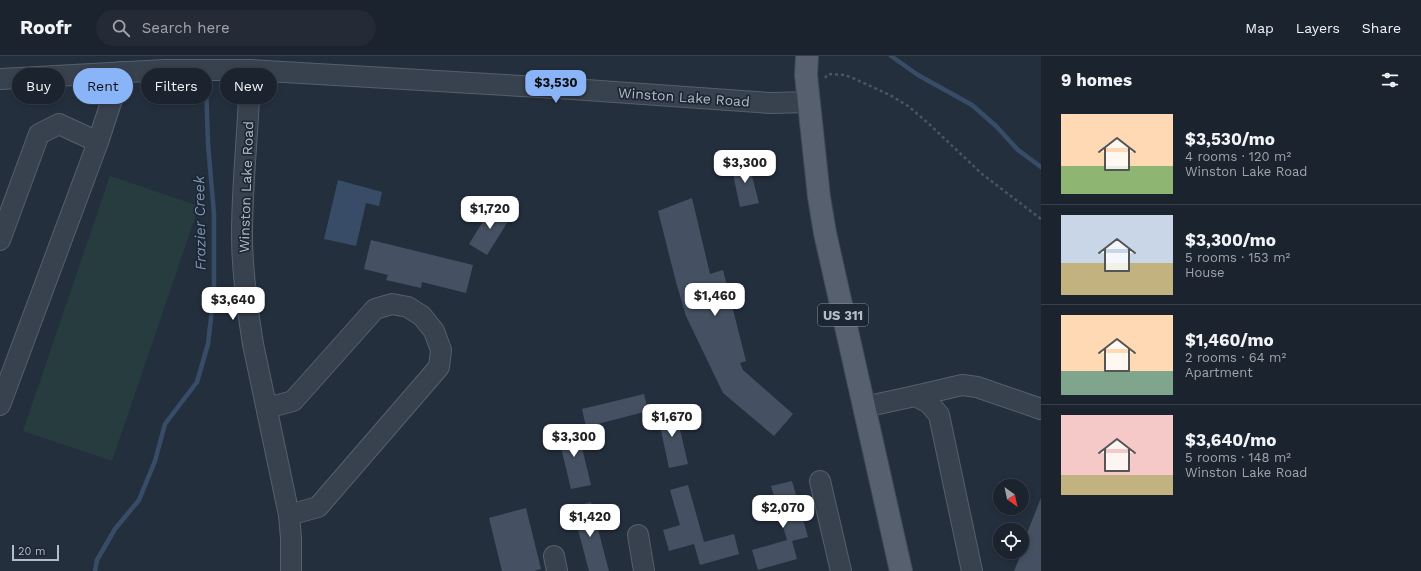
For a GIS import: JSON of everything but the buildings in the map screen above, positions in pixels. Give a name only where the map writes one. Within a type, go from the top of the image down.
[{"type":"main road","name":"US 311","points":[[807,56],[806,75],[819,197],[825,233],[901,571]]},
{"type":"street","points":[[133,71],[220,70]]},
{"type":"street","name":"Winston Lake Road","points":[[277,72],[540,87],[770,103],[809,102]]},
{"type":"street","points":[[0,79],[73,75]]},
{"type":"street","points":[[0,405],[98,142],[110,104]]},
{"type":"street","name":"Winston Lake Road","points":[[249,104],[242,234],[243,274],[248,315],[289,515],[291,571]]},
{"type":"street","points":[[0,240],[39,134],[59,124],[98,142]]},
{"type":"street","points":[[267,408],[293,401],[375,309],[392,304],[408,307],[422,316],[434,331],[441,350],[439,367],[318,507],[289,515]]},
{"type":"street","points":[[864,407],[962,386],[977,387],[1041,409]]},
{"type":"street","points":[[915,396],[929,402],[939,415],[972,571]]},
{"type":"street","points":[[820,481],[842,571]]},
{"type":"street","points":[[638,535],[644,571]]},
{"type":"path","points":[[809,102],[828,74],[845,75],[890,95],[908,106],[988,179],[1041,219]]},
{"type":"green space","points":[[110,176],[199,206],[112,461],[23,431]]},
{"type":"water","points":[[338,180],[382,192],[379,206],[366,203],[356,246],[324,239]]},
{"type":"waterway","points":[[891,56],[918,75],[972,105],[996,126],[1018,150],[1041,167]]},
{"type":"waterway","name":"Frazier Creek","points":[[95,571],[97,560],[115,529],[139,500],[155,461],[165,424],[197,382],[208,344],[214,292],[214,214],[208,144],[207,104]]}]
